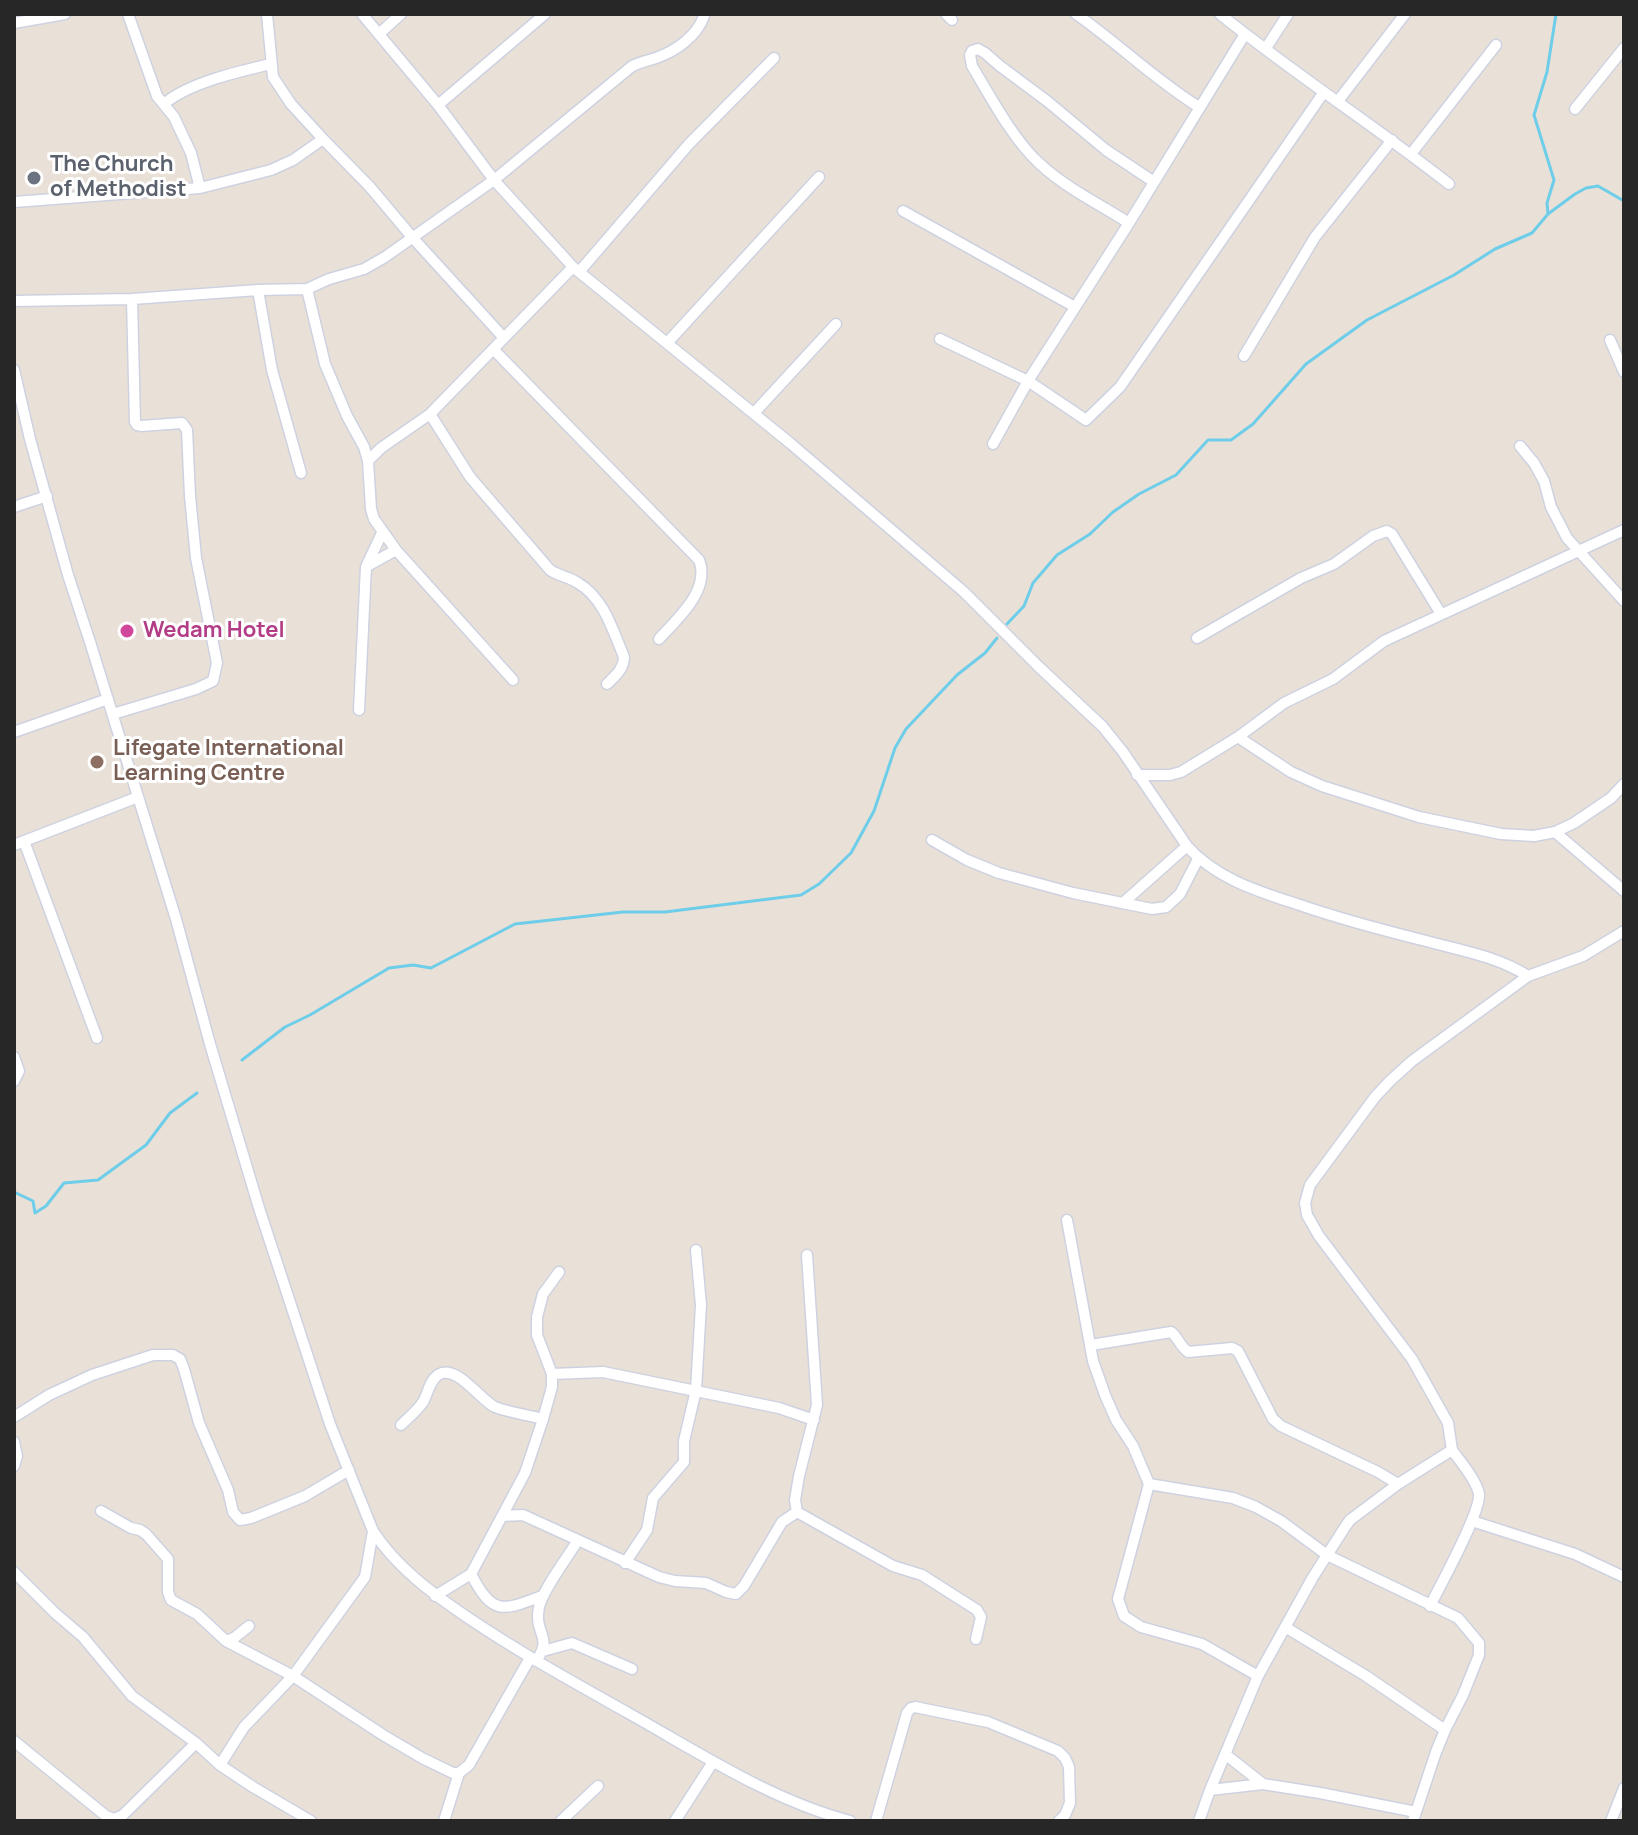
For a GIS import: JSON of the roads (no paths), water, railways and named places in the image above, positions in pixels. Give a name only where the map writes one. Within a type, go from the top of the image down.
[{"type":"street","points":[[14,23],[65,14]]},
{"type":"street","points":[[128,14],[157,96],[174,117],[191,153],[200,188]]},
{"type":"street","points":[[267,14],[273,77],[281,90],[504,338]]},
{"type":"street","points":[[362,14],[438,105],[494,180],[576,270],[754,413],[964,592],[1103,727],[1198,859],[1242,885],[1357,924],[1488,957],[1511,965],[1528,976]]},
{"type":"street","points":[[379,34],[401,14]]},
{"type":"street","points":[[438,105],[545,14]]},
{"type":"street","points":[[14,301],[132,299],[307,289],[364,269],[494,180],[631,67],[673,51],[699,27],[703,14]]},
{"type":"street","points":[[1076,14],[1176,93],[1199,107]]},
{"type":"street","points":[[1220,14],[1449,184]]},
{"type":"street","points":[[1266,48],[1288,14]]},
{"type":"street","points":[[1338,101],[1405,14]]},
{"type":"street","points":[[993,444],[1028,381],[1245,34]]},
{"type":"street","points":[[1411,154],[1496,45]]},
{"type":"street","points":[[1575,109],[1624,48]]},
{"type":"street","points":[[1129,223],[1037,162],[1017,137],[972,66],[972,51],[978,49],[985,53],[1106,150],[1154,182]]},
{"type":"street","points":[[368,461],[381,448],[430,414],[576,270],[689,144],[774,58]]},
{"type":"street","points":[[164,104],[193,87],[271,64]]},
{"type":"street","points":[[940,339],[1028,381],[1086,420],[1120,387],[1324,92]]},
{"type":"street","points":[[14,202],[200,188],[271,170],[293,160],[323,139]]},
{"type":"street","points":[[1244,356],[1315,237],[1392,140]]},
{"type":"street","points":[[667,343],[819,177]]},
{"type":"street","points":[[903,211],[1075,307]]},
{"type":"street","points":[[307,289],[325,364],[364,447],[374,519],[396,550],[513,680]]},
{"type":"street","points":[[258,290],[272,370],[301,473]]},
{"type":"street","points":[[113,714],[213,681],[217,663],[196,558],[187,430],[182,423],[141,426],[135,422],[132,299]]},
{"type":"street","points":[[754,413],[836,324]]},
{"type":"street","points":[[1610,340],[1624,372]]},
{"type":"street","points":[[493,349],[699,560],[703,568],[695,595],[686,610],[659,639]]},
{"type":"street","points":[[14,370],[68,575],[176,919],[259,1208],[330,1424],[373,1531],[394,1558],[435,1596],[533,1660],[713,1762],[785,1798],[850,1821]]},
{"type":"street","points":[[430,414],[470,477],[550,570],[578,582],[604,609],[624,657],[621,670],[607,684]]},
{"type":"street","points":[[1520,446],[1544,481],[1551,507],[1567,538],[1624,601]]},
{"type":"street","points":[[364,447],[381,448]]},
{"type":"street","points":[[14,507],[47,496]]},
{"type":"street","points":[[1137,775],[1181,772],[1238,737],[1284,703],[1333,679],[1384,641],[1624,530]]},
{"type":"street","points":[[1197,638],[1301,578],[1334,564],[1373,536],[1387,531],[1392,534],[1441,614]]},
{"type":"street","points":[[359,710],[366,567],[382,533]]},
{"type":"street","points":[[366,567],[396,550]]},
{"type":"street","points":[[14,732],[108,699]]},
{"type":"street","points":[[1238,737],[1304,779],[1419,817],[1501,834],[1534,836],[1555,832],[1611,798],[1624,784]]},
{"type":"street","points":[[97,1038],[19,843],[138,797]]},
{"type":"street","points":[[1555,832],[1624,891]]},
{"type":"street","points":[[932,840],[967,860],[999,873],[1073,893],[1152,909],[1166,907],[1180,894],[1198,859]]},
{"type":"street","points":[[1124,902],[1187,846]]},
{"type":"street","points":[[1430,1606],[1472,1521],[1479,1495],[1452,1450],[1448,1423],[1412,1359],[1319,1236],[1307,1215],[1305,1203],[1310,1185],[1375,1097],[1412,1061],[1528,976],[1583,956],[1624,931]]},
{"type":"street","points":[[14,1057],[19,1071],[14,1081]]},
{"type":"street","points":[[1067,1220],[1093,1361],[1116,1420],[1133,1446],[1149,1484],[1118,1599],[1124,1616],[1141,1627],[1202,1644],[1258,1676]]},
{"type":"street","points":[[625,1563],[647,1530],[653,1498],[684,1462],[684,1441],[696,1390],[701,1305],[696,1250]]},
{"type":"street","points":[[797,1512],[795,1500],[799,1476],[817,1405],[807,1255]]},
{"type":"street","points":[[435,1596],[471,1574],[525,1473],[552,1387],[552,1374],[537,1335],[537,1317],[543,1294],[559,1272]]},
{"type":"street","points":[[1091,1345],[1171,1332],[1188,1352],[1232,1348],[1238,1351],[1273,1419],[1281,1426],[1398,1484]]},
{"type":"street","points":[[14,1417],[49,1395],[92,1375],[165,1353],[180,1359],[199,1423],[228,1490],[233,1512],[240,1520],[305,1496],[349,1470]]},
{"type":"street","points":[[552,1374],[603,1372],[779,1408],[814,1420]]},
{"type":"street","points":[[401,1425],[422,1403],[438,1375],[446,1373],[460,1378],[490,1405],[543,1419]]},
{"type":"street","points":[[14,1442],[17,1456],[14,1466]]},
{"type":"street","points":[[1199,1821],[1258,1676],[1350,1520],[1398,1484],[1452,1450]]},
{"type":"street","points":[[1149,1484],[1233,1498],[1256,1507],[1281,1521],[1327,1555],[1458,1618],[1479,1643],[1479,1655],[1445,1730],[1415,1816],[1320,1793],[1263,1784],[1210,1790]]},
{"type":"street","points":[[101,1511],[146,1534],[168,1559],[168,1592],[171,1600],[197,1614],[226,1641],[293,1676],[422,1758],[459,1773]]},
{"type":"street","points":[[502,1516],[523,1515],[659,1577],[706,1583],[736,1594],[744,1586],[782,1522],[797,1512]]},
{"type":"street","points":[[797,1512],[893,1566],[922,1575],[977,1610],[981,1617],[976,1639]]},
{"type":"street","points":[[1472,1521],[1575,1554],[1624,1577]]},
{"type":"street","points":[[220,1765],[244,1727],[293,1676],[365,1577],[373,1531]]},
{"type":"street","points":[[543,1651],[543,1638],[537,1625],[542,1596],[578,1540]]},
{"type":"street","points":[[14,1572],[83,1637],[132,1696],[196,1743],[220,1765],[311,1821]]},
{"type":"street","points":[[471,1574],[481,1592],[500,1607],[512,1607],[542,1596]]},
{"type":"street","points":[[226,1641],[249,1626]]},
{"type":"street","points":[[1285,1627],[1366,1676],[1445,1730]]},
{"type":"street","points":[[444,1821],[459,1773],[469,1765],[533,1660],[543,1651],[572,1643],[632,1669]]},
{"type":"street","points":[[876,1821],[907,1713],[915,1707],[988,1722],[1058,1751],[1069,1767],[1070,1803],[1059,1821]]},
{"type":"street","points":[[14,1741],[106,1816],[114,1819],[123,1815],[196,1743]]},
{"type":"street","points":[[1225,1754],[1263,1784]]},
{"type":"street","points":[[675,1821],[713,1762]]},
{"type":"street","points":[[561,1821],[598,1786]]},
{"type":"street","points":[[1611,1821],[1623,1792]]},
{"type":"waterway","points":[[1548,214],[1547,203],[1554,180],[1534,115],[1547,72],[1556,14]]},
{"type":"waterway","points":[[1007,624],[1024,606],[1033,583],[1057,555],[1090,534],[1113,512],[1139,494],[1176,475],[1208,440],[1231,440],[1253,424],[1306,364],[1367,320],[1454,275],[1495,249],[1532,233],[1548,214],[1586,188],[1598,186],[1624,201]]},
{"type":"waterway","points":[[242,1060],[285,1027],[389,968],[413,965],[431,968],[515,924],[623,912],[665,912],[801,895],[819,884],[851,853],[874,811],[895,748],[906,729],[997,638]]},
{"type":"waterway","points":[[14,1192],[33,1201],[35,1213],[46,1206],[64,1183],[98,1180],[146,1145],[170,1113],[197,1093]]},
{"type":"place","name":"The Church of Methodist","points":[[34,178]]},
{"type":"place","name":"Wedam Hotel","points":[[127,631]]},
{"type":"place","name":"Lifegate International Learning Centre","points":[[97,762]]}]
